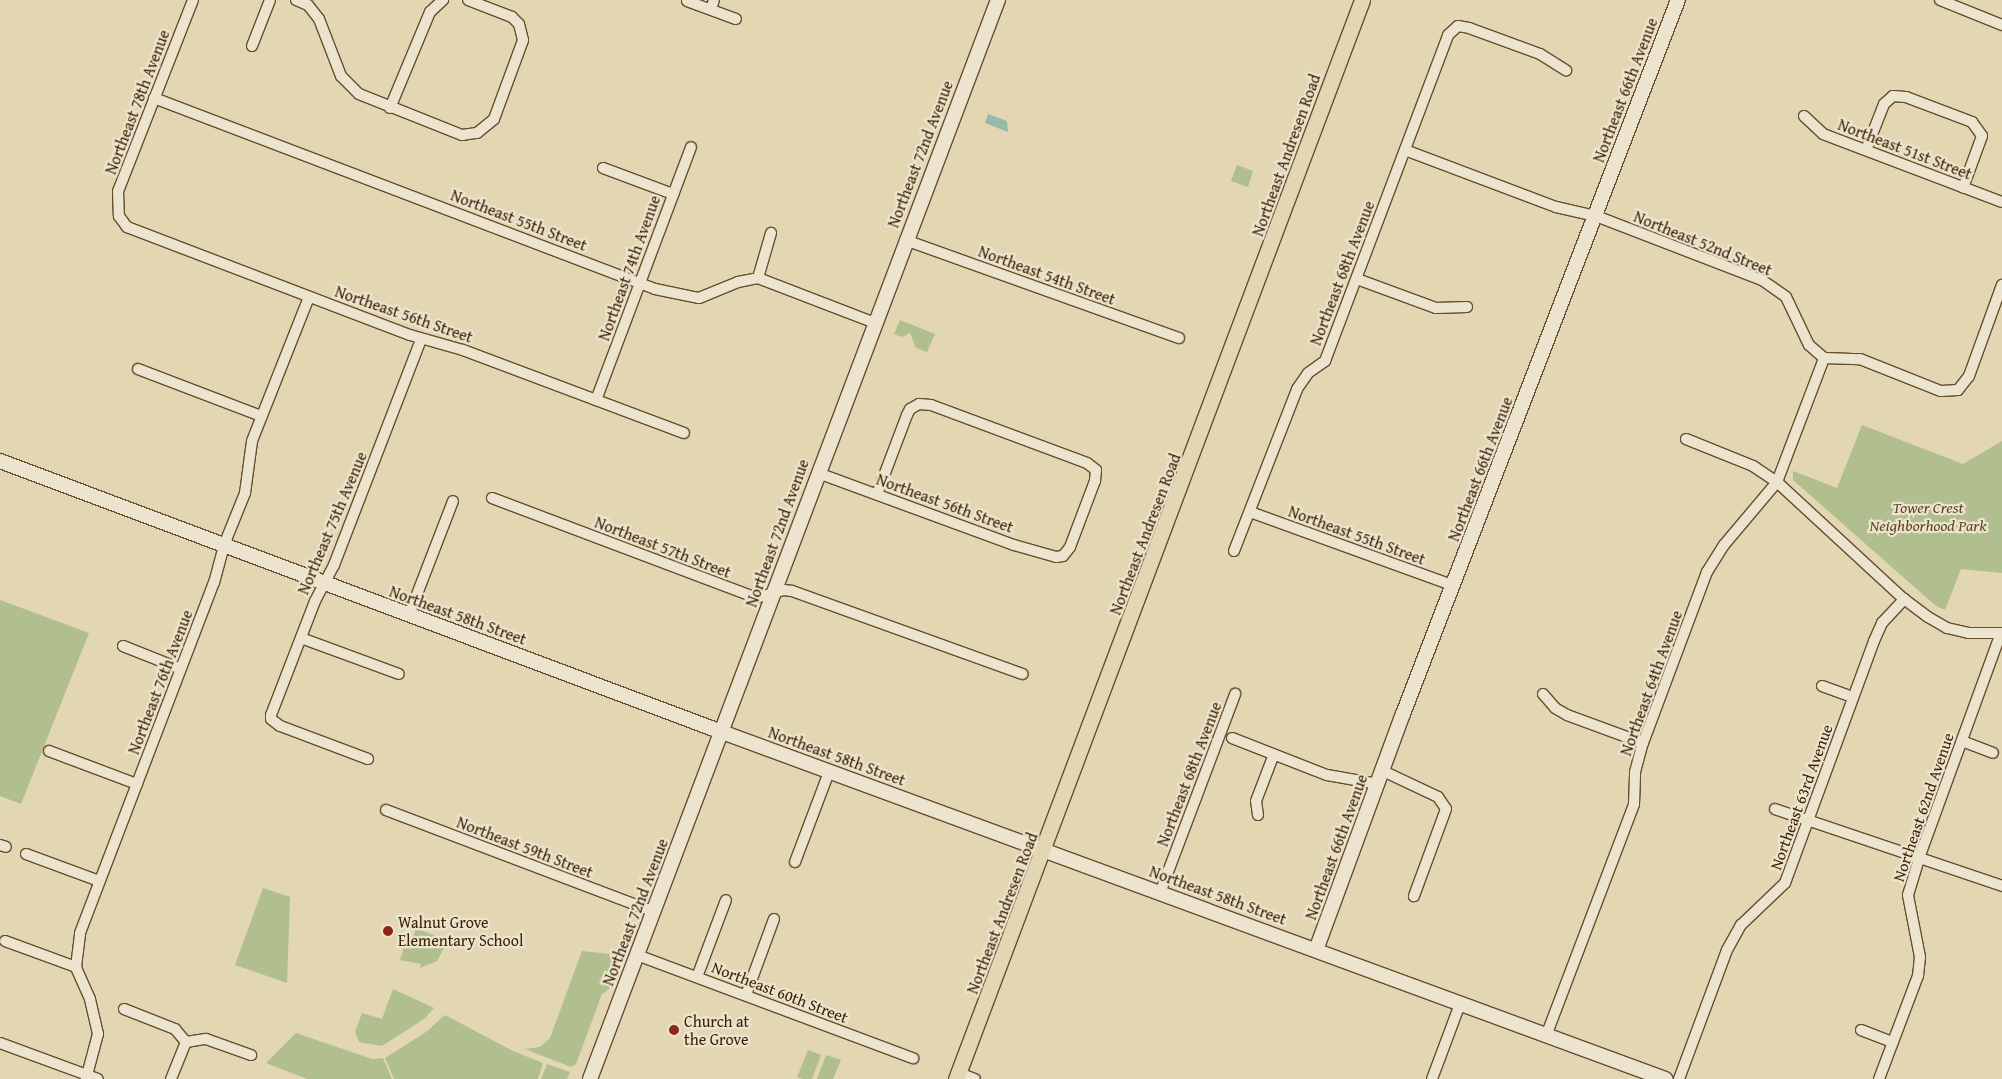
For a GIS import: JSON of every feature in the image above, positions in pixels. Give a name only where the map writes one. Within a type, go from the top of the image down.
[{"type":"main road","name":"Northeast Andresen Road","points":[[958,1076],[1045,850],[1362,0]]},
{"type":"street","name":"Northeast 78th Avenue","points":[[119,216],[118,191],[193,0]]},
{"type":"street","points":[[252,46],[270,0]]},
{"type":"street","points":[[296,0],[308,5],[318,19],[341,76],[359,94],[390,108],[462,135],[477,133],[494,119],[521,52],[521,33],[512,17],[468,0]]},
{"type":"street","name":"Northeast 72nd Avenue","points":[[590,1079],[774,594],[905,240],[998,0]]},
{"type":"street","name":"Northeast 66th Avenue","points":[[1316,950],[1678,0]]},
{"type":"street","points":[[1940,0],[2002,24]]},
{"type":"street","points":[[390,108],[430,12],[441,1]]},
{"type":"street","points":[[687,1],[712,5],[736,20]]},
{"type":"street","name":"Northeast 68th Avenue","points":[[1234,551],[1297,388],[1308,373],[1325,361],[1448,36],[1458,26],[1540,54],[1566,70]]},
{"type":"street","points":[[1866,150],[1884,104],[1893,96],[1906,97],[1972,122],[1982,136],[1963,188]]},
{"type":"street","name":"Northeast 55th Street","points":[[154,98],[640,284],[679,297],[698,298],[738,282],[758,278]]},
{"type":"street","name":"Northeast 51st Street","points":[[1804,116],[1816,130],[2002,202]]},
{"type":"street","name":"Northeast 74th Avenue","points":[[596,400],[691,147]]},
{"type":"street","name":"Northeast 52nd Street","points":[[1404,150],[1556,207],[1596,216],[1762,280],[1786,297],[1809,345],[1824,358]]},
{"type":"street","points":[[603,168],[673,194]]},
{"type":"street","name":"Northeast 56th Street","points":[[119,216],[127,227],[139,233],[421,339],[463,350],[684,433]]},
{"type":"street","points":[[771,234],[758,278],[875,323]]},
{"type":"street","name":"Northeast 54th Street","points":[[905,240],[1179,338]]},
{"type":"street","points":[[1357,279],[1436,308],[1467,307]]},
{"type":"street","points":[[1824,358],[1860,359],[1941,391],[1958,390],[1969,376],[2002,285]]},
{"type":"street","name":"Northeast 76th Avenue","points":[[87,1077],[97,1046],[97,1022],[76,967],[80,933],[214,583],[224,545],[245,492],[252,441],[309,297]]},
{"type":"street","name":"Northeast 75th Avenue","points":[[368,759],[280,726],[271,719],[301,638],[421,339]]},
{"type":"street","name":"Northeast 64th Avenue","points":[[1546,1036],[1634,804],[1635,772],[1643,743],[1707,572],[1724,545],[1777,482],[1824,358]]},
{"type":"street","points":[[138,369],[261,416]]},
{"type":"street","name":"Northeast 56th Street","points":[[818,473],[1014,545],[1056,557],[1063,556],[1070,547],[1095,481],[1096,470],[1087,463],[931,405],[915,405],[907,415],[877,494]]},
{"type":"street","points":[[1686,439],[1753,466],[1777,482],[1904,599],[1947,628],[1968,633],[2001,633]]},
{"type":"street","name":"Northeast 58th Street","points":[[0,461],[829,772],[1665,1079]]},
{"type":"street","name":"Northeast 57th Street","points":[[492,498],[756,598],[792,592],[1023,674]]},
{"type":"street","points":[[409,615],[453,501]]},
{"type":"street","name":"Northeast 55th Street","points":[[1250,512],[1454,586]]},
{"type":"street","name":"Northeast 63rd Avenue","points":[[1679,1079],[1727,950],[1741,925],[1785,883],[1853,697],[1882,624],[1904,599]]},
{"type":"street","name":"Northeast 62nd Avenue","points":[[1879,1079],[1918,976],[1920,957],[1908,895],[1919,858],[2001,633]]},
{"type":"street","points":[[301,638],[399,674]]},
{"type":"street","points":[[123,646],[181,669]]},
{"type":"street","points":[[1822,686],[1853,697]]},
{"type":"street","name":"Northeast 68th Avenue","points":[[1160,892],[1235,694]]},
{"type":"street","points":[[1543,694],[1550,703],[1567,715],[1643,743]]},
{"type":"street","points":[[1232,738],[1327,775],[1381,777],[1440,799],[1446,809],[1414,896]]},
{"type":"street","points":[[1962,741],[1993,752]]},
{"type":"street","points":[[48,751],[137,784]]},
{"type":"street","points":[[1258,815],[1256,801],[1274,754]]},
{"type":"street","points":[[794,862],[829,772]]},
{"type":"street","points":[[1775,809],[2002,886]]},
{"type":"street","name":"Northeast 59th Street","points":[[386,810],[654,912]]},
{"type":"street","points":[[26,854],[99,881]]},
{"type":"street","points":[[697,977],[726,900]]},
{"type":"street","points":[[746,995],[774,919]]},
{"type":"street","points":[[5,942],[76,967]]},
{"type":"street","name":"Northeast 60th Street","points":[[637,955],[913,1058]]},
{"type":"street","points":[[1432,1079],[1460,1004]]},
{"type":"street","points":[[124,1009],[175,1029],[186,1042]]},
{"type":"street","points":[[1860,1030],[1892,1042]]},
{"type":"street","points":[[186,1042],[206,1039],[251,1055]]},
{"type":"street","points":[[171,1079],[186,1042]]},
{"type":"street","points":[[0,1043],[87,1077],[98,1079]]},
{"type":"street","points":[[958,1076],[975,1079]]},
{"type":"green space","points":[[1237,165],[1253,171],[1248,187],[1231,181]]},
{"type":"green space","points":[[900,320],[935,334],[927,352],[916,348],[910,333],[902,337],[894,334]]},
{"type":"green space","name":"Tower Crest Neighborhood Park","points":[[1862,425],[1963,464],[2002,441],[2002,573],[1961,569],[1945,610],[1936,606],[1793,480],[1793,471],[1837,488]]},
{"type":"green space","points":[[0,600],[89,633],[21,804],[0,796]]},
{"type":"green space","points":[[263,888],[290,897],[287,983],[235,965]]},
{"type":"green space","points":[[416,928],[448,941],[437,961],[420,968],[421,964],[400,960],[408,935],[413,937]]},
{"type":"green space","points":[[582,951],[610,954],[618,971],[613,986],[602,994],[576,1064],[571,1067],[525,1049],[540,1047],[550,1038]]},
{"type":"green space","points":[[393,989],[434,1008],[424,1019],[382,1046],[359,1042],[355,1032],[362,1013],[382,1019]]},
{"type":"green space","points":[[445,1015],[513,1051],[543,1063],[538,1079],[394,1079],[385,1058],[426,1032]]},
{"type":"green space","points":[[296,1033],[372,1059],[383,1058],[392,1079],[307,1079],[266,1063]]},
{"type":"green space","points":[[808,1050],[821,1055],[812,1079],[802,1079],[797,1077]]},
{"type":"green space","points":[[826,1055],[841,1060],[833,1079],[817,1079]]},
{"type":"green space","points":[[547,1064],[570,1072],[567,1079],[541,1079]]},
{"type":"shaded area","points":[[988,114],[1007,121],[1008,132],[985,123]]},
{"type":"place","name":"Walnut Grove Elementary School","points":[[388,931]]},
{"type":"place","name":"Church at the Grove","points":[[674,1030]]}]
